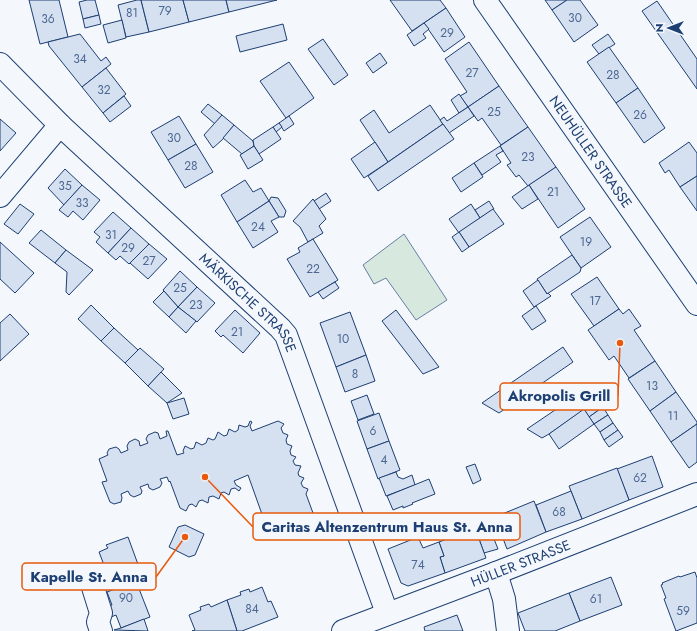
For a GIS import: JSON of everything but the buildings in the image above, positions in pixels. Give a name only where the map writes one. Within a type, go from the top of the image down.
[{"type":"street","name":"NEUHÜLLER STRASSE","points":[[486,0],[697,304]]},
{"type":"street","name":"MÄRKISCHE STRASSE","points":[[0,64],[7,73],[60,125],[286,335],[387,613]]},
{"type":"street","points":[[0,196],[60,125]]},
{"type":"street","name":"HÜLLER STRASSE","points":[[343,631],[697,494]]},
{"type":"street","points":[[496,573],[504,599],[508,631]]},
{"type":"street","points":[[91,580],[102,612],[98,622],[101,631]]},
{"type":"shaded area","points":[[404,234],[447,300],[416,320],[386,278],[374,284],[363,265]]},
{"type":"place","name":"Akropolis Grill","points":[[620,343]]},
{"type":"place","name":"Caritas Altenzentrum Haus St. Anna","points":[[205,477]]},
{"type":"place","name":"Kapelle St. Anna","points":[[185,537]]}]
